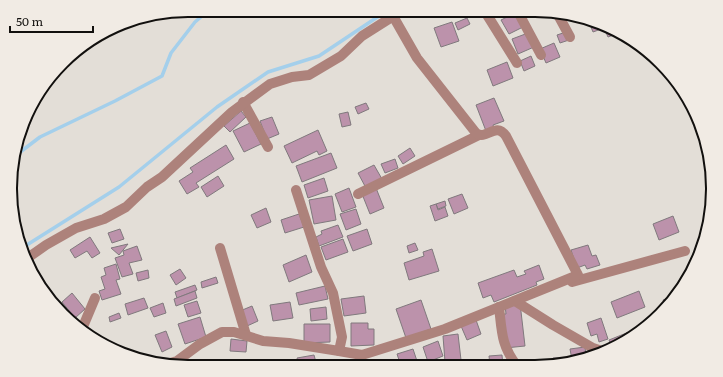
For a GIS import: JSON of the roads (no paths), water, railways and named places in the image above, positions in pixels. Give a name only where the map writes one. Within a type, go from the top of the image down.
[{"type":"street","points":[[31,256],[76,228],[104,219],[126,207],[243,102],[270,84],[292,77],[309,75],[341,56],[362,36],[391,17]]},
{"type":"street","points":[[394,17],[417,58],[479,135]]},
{"type":"street","points":[[488,17],[517,63]]},
{"type":"street","points":[[521,17],[541,55]]},
{"type":"street","points":[[560,19],[570,37]]},
{"type":"street","points":[[243,102],[268,147]]},
{"type":"street","points":[[178,360],[200,344],[222,332],[234,332],[263,341],[289,343],[362,355],[445,328],[578,275],[506,136],[498,129],[484,135],[479,135],[358,194]]},
{"type":"street","points":[[296,190],[321,267],[333,293],[342,337],[339,351]]},
{"type":"street","points":[[220,248],[246,335]]},
{"type":"street","points":[[534,293],[685,251]]},
{"type":"street","points":[[84,325],[95,298]]},
{"type":"street","points":[[515,301],[553,325],[595,349]]},
{"type":"street","points":[[499,307],[503,339],[508,354],[512,360]]},
{"type":"waterway","points":[[21,151],[40,137],[115,101],[162,76],[171,53],[195,22],[201,17]]},
{"type":"waterway","points":[[26,245],[119,187],[217,107],[268,72],[319,56],[378,17]]}]
